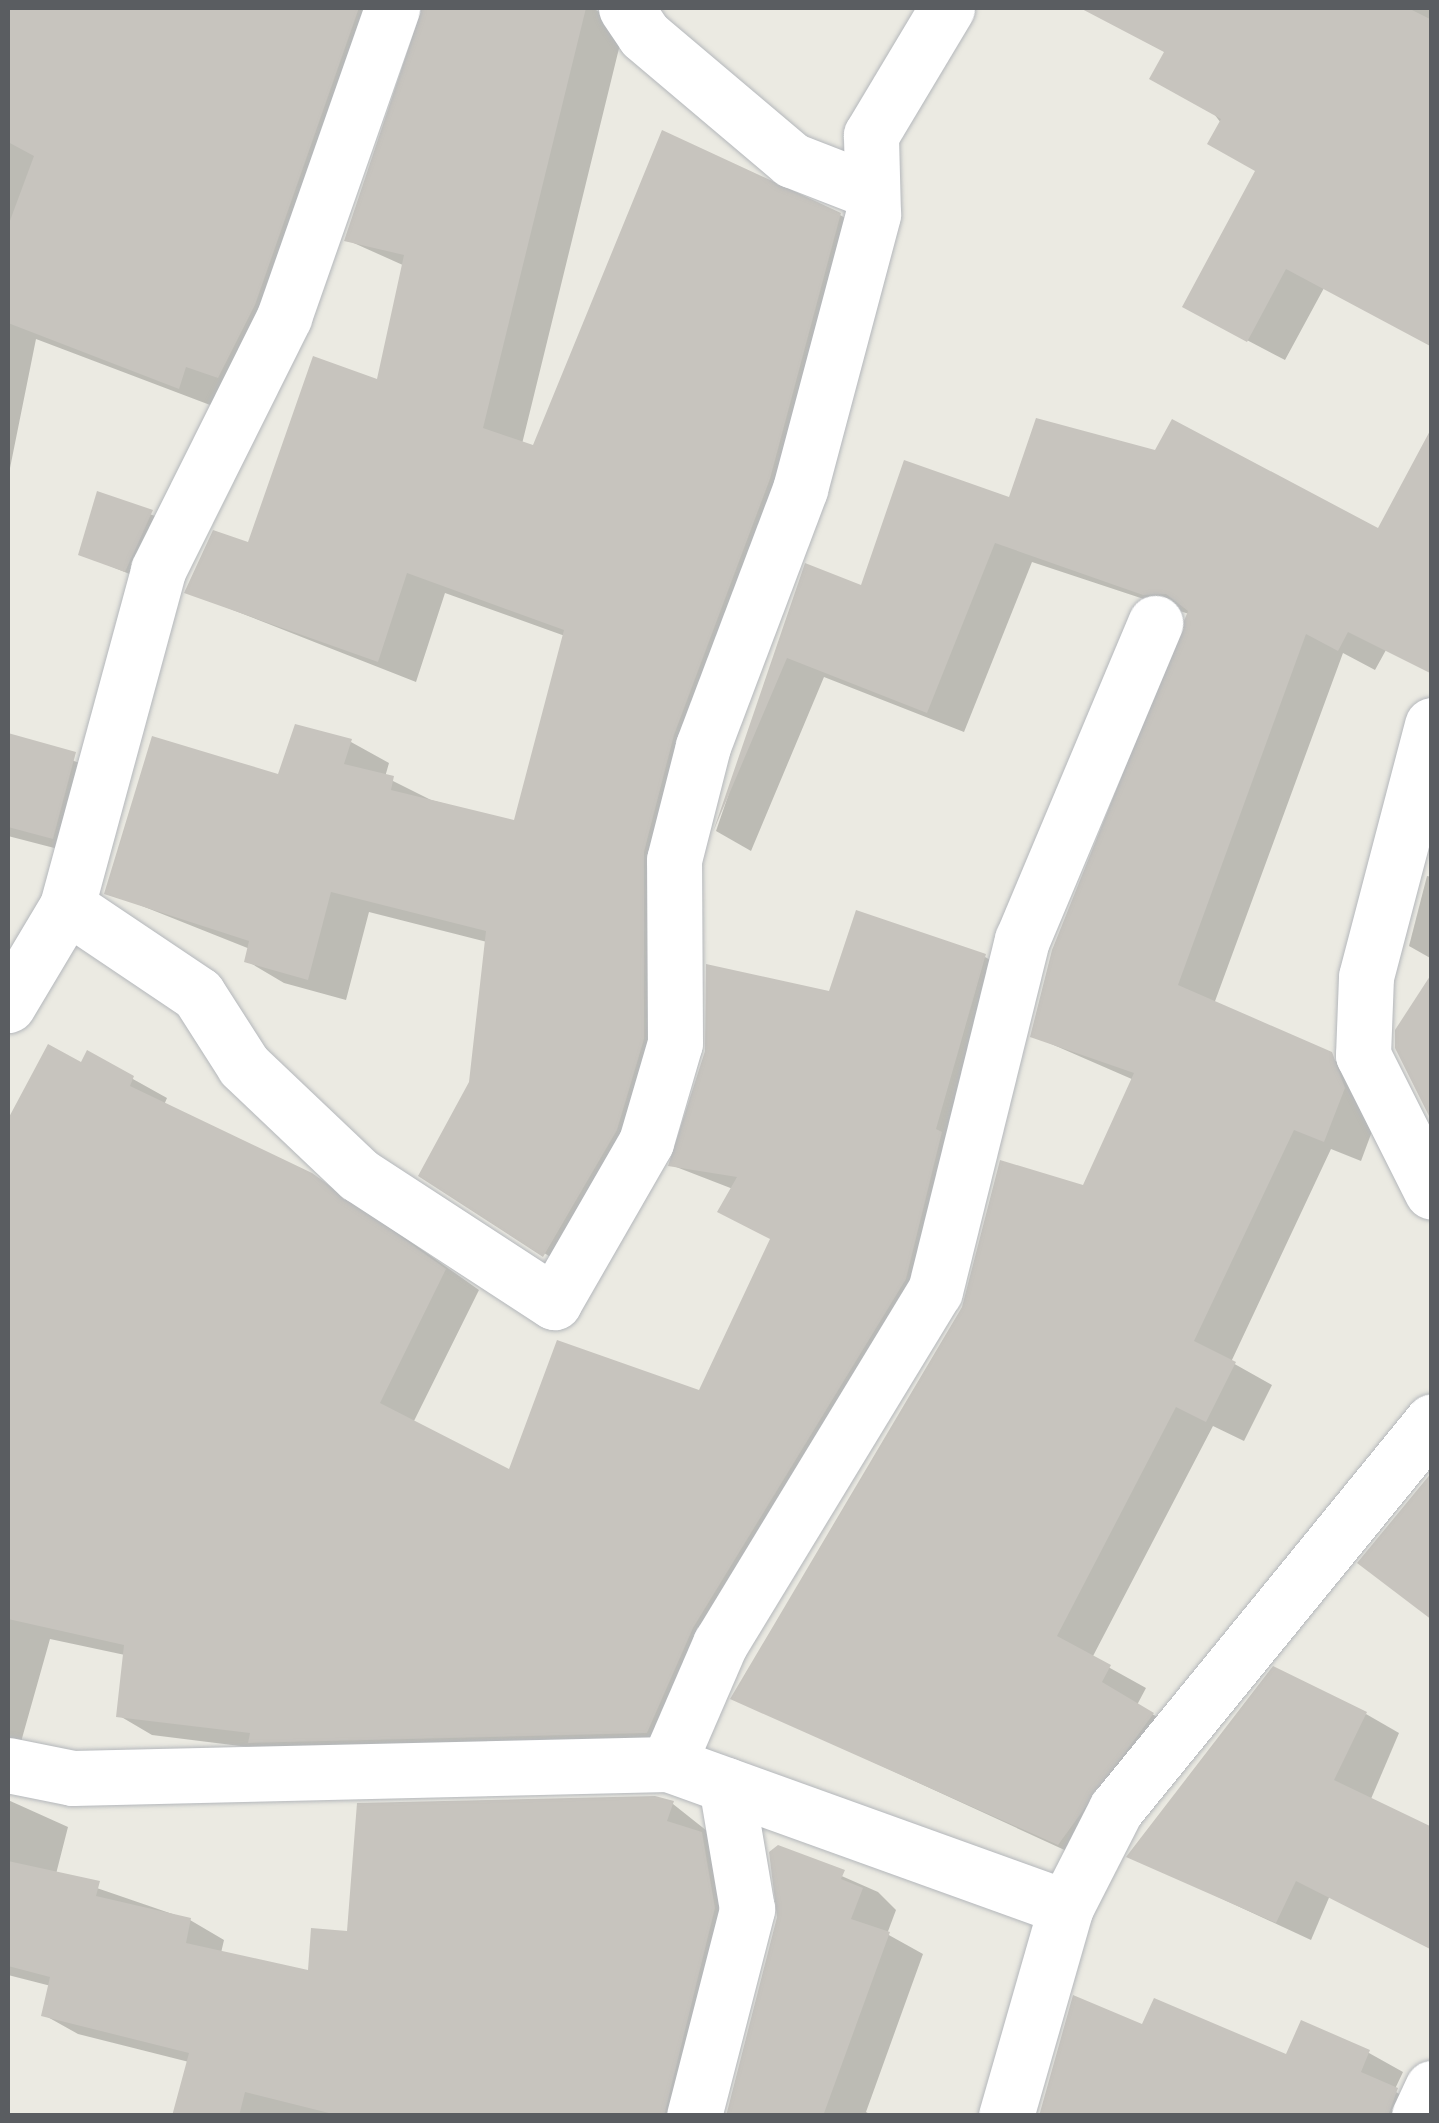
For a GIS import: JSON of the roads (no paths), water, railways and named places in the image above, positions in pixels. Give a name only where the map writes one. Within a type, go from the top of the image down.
[{"type":"street","points":[[8,1006],[67,906],[158,570],[284,317],[392,8]]},
{"type":"street","points":[[626,8],[644,35],[792,160],[869,190]]},
{"type":"street","points":[[67,906],[198,994],[244,1066],[360,1174],[554,1302],[646,1142],[675,1044],[674,860],[764,566],[800,488],[874,214],[869,190],[871,136],[947,8]]},
{"type":"street","points":[[668,1764],[720,1644],[935,1291],[1022,940],[1155,623]]},
{"type":"street","points":[[1432,725],[1366,977],[1363,1055],[1432,1192]]},
{"type":"street","points":[[1006,2116],[1066,1907],[1116,1809],[1432,1422]]},
{"type":"street","points":[[8,1765],[73,1778],[668,1764],[1066,1907]]},
{"type":"street","points":[[694,2116],[747,1909],[726,1785]]}]
